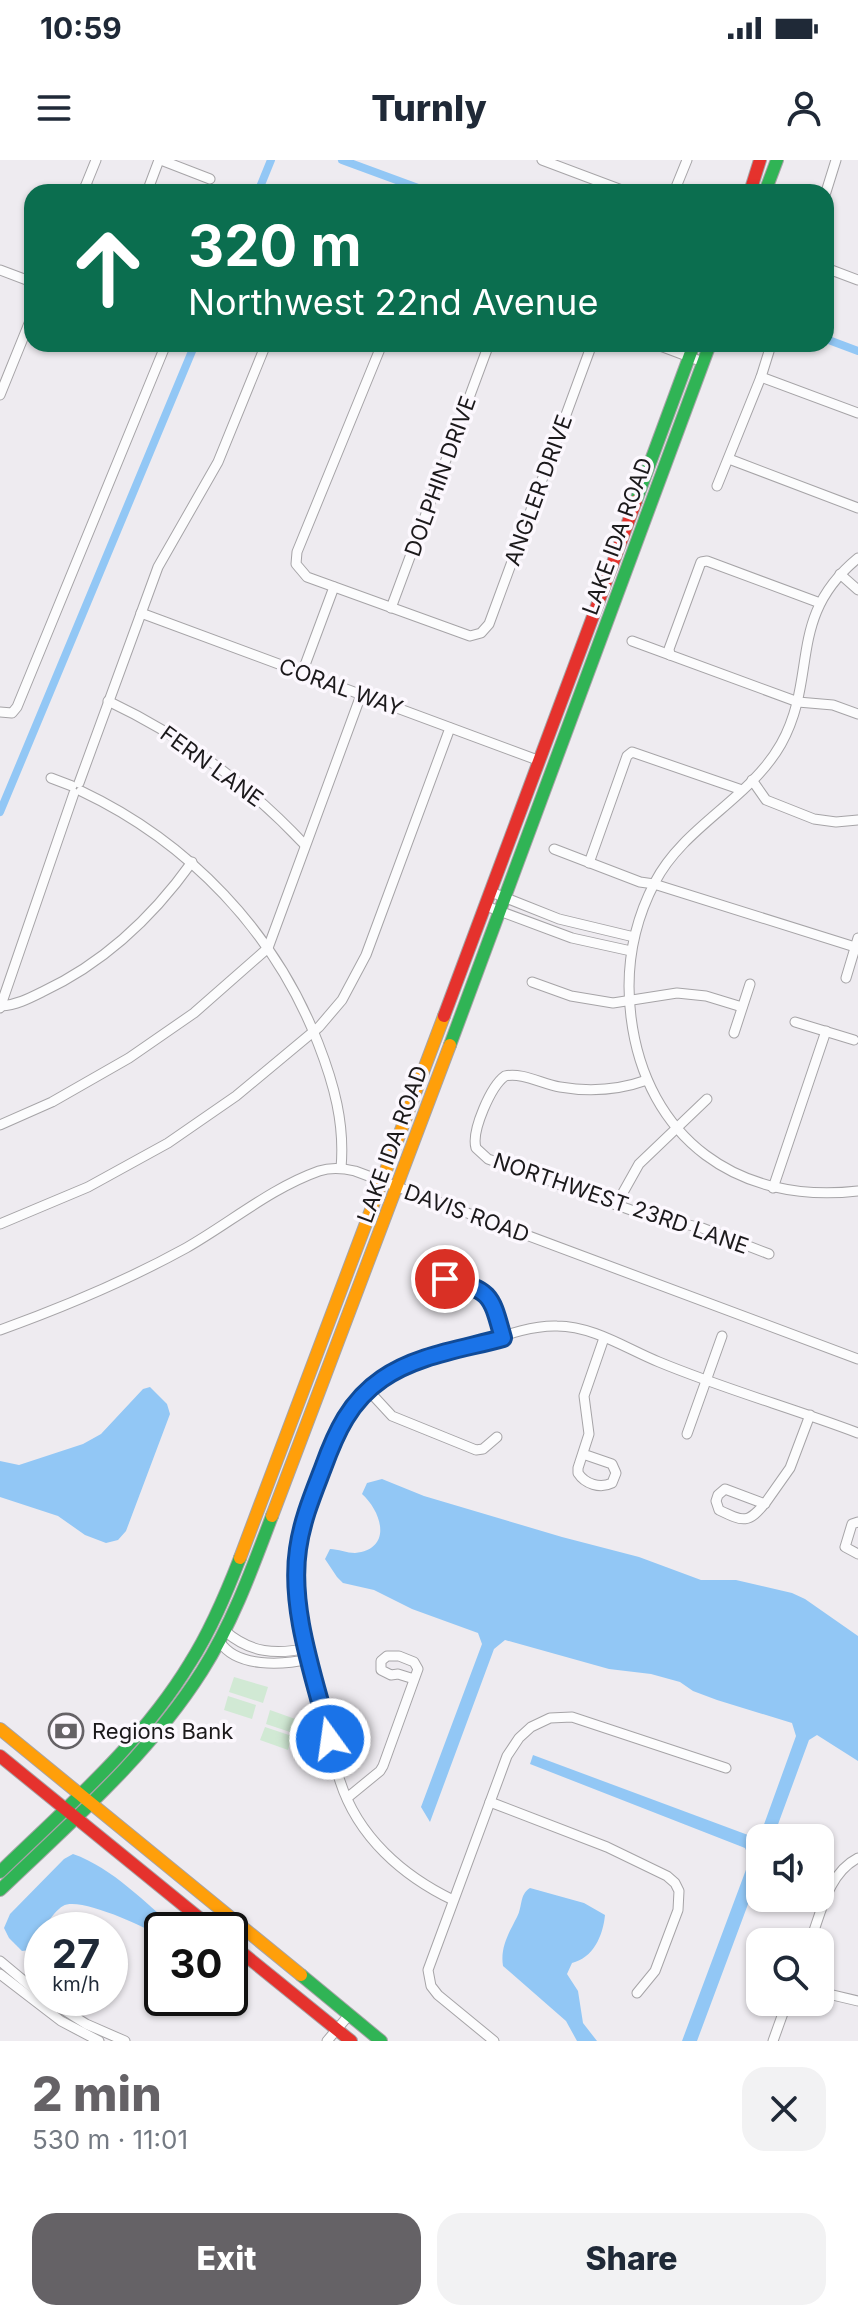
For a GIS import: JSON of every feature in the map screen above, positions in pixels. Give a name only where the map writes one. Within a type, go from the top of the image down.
[{"type":"street","points":[[86,184],[96,160]]},
{"type":"street","points":[[150,184],[160,160],[210,179]]},
{"type":"street","points":[[542,160],[606,184]]},
{"type":"street","points":[[677,184],[687,160]]},
{"type":"street","points":[[752,184],[760,160]]},
{"type":"street","points":[[768,184],[777,160]]},
{"type":"street","points":[[828,184],[836,160]]},
{"type":"street","points":[[0,270],[24,279]]},
{"type":"street","points":[[834,271],[858,280]]},
{"type":"street","points":[[0,395],[24,336]]},
{"type":"street","points":[[0,712],[12,713],[17,707],[163,352]]},
{"type":"street","points":[[192,862],[155,910],[117,945],[53,987],[0,1007],[108,701],[161,562],[218,462],[263,352]]},
{"type":"street","points":[[379,352],[297,552],[296,564],[307,577],[391,608]]},
{"type":"street","name":"DOLPHIN DRIVE","points":[[391,608],[486,352]]},
{"type":"street","name":"ANGLER DRIVE","points":[[391,608],[464,635],[481,633],[489,624],[589,352]]},
{"type":"street","name":"LAKE IDA ROAD","points":[[86,1798],[159,1709],[190,1664],[223,1603],[305,1391],[691,352]]},
{"type":"street","points":[[694,352],[703,362]]},
{"type":"street","name":"LAKE IDA ROAD","points":[[0,1872],[152,1740],[186,1696],[222,1636],[247,1584],[707,352]]},
{"type":"street","points":[[717,486],[769,352]]},
{"type":"street","points":[[761,377],[858,413]]},
{"type":"street","points":[[729,459],[858,508]]},
{"type":"street","points":[[858,558],[840,574],[820,603],[806,639],[798,702],[780,745],[752,780],[673,853],[654,884],[631,951],[629,1001],[634,1041],[647,1080],[677,1128],[716,1163],[773,1188],[815,1194],[858,1191]]},
{"type":"street","points":[[670,655],[669,649],[701,562],[707,561],[820,603]]},
{"type":"street","points":[[840,574],[858,590]]},
{"type":"street","points":[[302,673],[334,587]]},
{"type":"street","name":"CORAL WAY","points":[[141,613],[540,761]]},
{"type":"street","points":[[632,641],[798,702],[833,705],[858,714]]},
{"type":"street","points":[[0,1125],[52,1102],[129,1058],[194,1013],[268,948],[361,695]]},
{"type":"street","name":"FERN LANE","points":[[108,701],[157,725],[210,760],[260,800],[305,845]]},
{"type":"street","points":[[0,1224],[88,1187],[168,1143],[236,1096],[314,1032],[334,1011],[357,975],[450,728]]},
{"type":"street","points":[[589,863],[627,756],[632,752],[742,790]]},
{"type":"street","points":[[0,1330],[80,1300],[135,1275],[188,1247],[279,1191],[317,1172],[341,1168],[344,1146],[339,1112],[314,1032],[268,948],[233,903],[192,862],[127,815],[51,778]]},
{"type":"street","points":[[752,780],[766,800],[814,819],[836,822],[858,820]]},
{"type":"street","points":[[554,849],[640,882],[856,943],[846,978]]},
{"type":"street","points":[[491,892],[559,919],[634,937]]},
{"type":"street","points":[[486,906],[572,938],[631,951]]},
{"type":"street","points":[[532,982],[613,1003],[660,993],[677,993],[706,996],[742,1007]]},
{"type":"street","points":[[734,1033],[750,984]]},
{"type":"street","points":[[795,1022],[854,1040]]},
{"type":"street","points":[[773,1188],[826,1031]]},
{"type":"street","name":"NORTHWEST 23RD LANE","points":[[647,1080],[621,1087],[581,1090],[551,1086],[511,1074],[500,1079],[495,1086],[475,1132],[476,1148],[488,1159],[645,1215],[702,1228],[769,1254]]},
{"type":"street","points":[[616,1205],[639,1164],[707,1099]]},
{"type":"street","name":"DAVIS ROAD","points":[[341,1168],[858,1359]]},
{"type":"street","points":[[447,1282],[487,1294],[493,1303],[503,1338]]},
{"type":"street","points":[[453,1900],[415,1879],[390,1859],[360,1823],[340,1782],[296,1602],[296,1563],[303,1525],[337,1432],[348,1412],[368,1390],[391,1373],[418,1361],[554,1326],[577,1328],[706,1380],[858,1433]]},
{"type":"street","points":[[687,1434],[722,1336]]},
{"type":"street","points":[[583,1454],[589,1428],[584,1396],[604,1338]]},
{"type":"street","points":[[368,1390],[392,1416],[476,1450],[483,1449],[497,1437]]},
{"type":"street","points":[[305,1391],[311,1403],[311,1417]]},
{"type":"street","points":[[765,1504],[725,1489],[716,1501],[719,1510],[745,1520],[756,1514],[765,1504],[790,1468],[810,1415]]},
{"type":"street","points":[[858,1522],[852,1524],[845,1547],[858,1554]]},
{"type":"street","points":[[223,1603],[218,1627],[229,1653],[256,1661],[286,1663],[309,1653]]},
{"type":"street","points":[[347,1798],[380,1771],[414,1679]]},
{"type":"street","points":[[494,2041],[438,1995],[429,1981],[428,1970],[507,1756],[522,1734],[550,1718],[577,1718],[726,1768]]},
{"type":"street","points":[[0,1729],[381,2041]]},
{"type":"street","points":[[0,1756],[192,1912]]},
{"type":"street","points":[[490,1802],[607,1847],[667,1876],[675,1883],[680,1900],[678,1910],[655,1971],[637,1993]]},
{"type":"street","name":"LAKE IDA ROAD","points":[[0,1890],[70,1813]]},
{"type":"street","points":[[816,1928],[842,1867],[858,1858]]},
{"type":"street","points":[[248,1957],[348,2040],[359,2024]]},
{"type":"street","points":[[0,1961],[24,1981]]},
{"type":"street","points":[[0,1974],[61,2021],[99,2041]]},
{"type":"street","points":[[834,1995],[858,2001]]},
{"type":"street","points":[[327,2041],[349,2015]]},
{"type":"street","points":[[74,2016],[125,2041]]},
{"type":"street","points":[[773,2041],[782,2016]]},
{"type":"green space","points":[[234,1677],[268,1687],[263,1703],[229,1692]]},
{"type":"green space","points":[[228,1696],[256,1705],[252,1719],[224,1710]]},
{"type":"green space","points":[[270,1710],[298,1720],[293,1733],[266,1724]]},
{"type":"green space","points":[[265,1727],[292,1736],[288,1750],[260,1740]]},
{"type":"water","points":[[150,1387],[167,1404],[170,1414],[126,1531],[118,1540],[106,1543],[85,1535],[58,1516],[0,1497],[0,1461],[19,1465],[83,1444],[101,1434],[143,1389]]},
{"type":"water","points":[[382,1479],[424,1496],[639,1557],[701,1580],[736,1580],[805,1599],[858,1636],[858,1761],[817,1735],[809,1740],[778,1824],[764,1824],[796,1736],[792,1723],[717,1700],[693,1691],[680,1682],[651,1674],[609,1669],[505,1640],[494,1649],[430,1822],[421,1807],[482,1644],[478,1633],[412,1609],[374,1590],[343,1583],[337,1577],[325,1559],[330,1549],[355,1553],[375,1545],[379,1537],[379,1520],[362,1494],[367,1483]]},
{"type":"water","points":[[533,1755],[746,1834],[746,1850],[530,1764]]},
{"type":"water","points":[[73,1854],[88,1860],[115,1877],[157,1912],[144,1912],[144,1928],[128,1921],[128,1912],[106,1912],[83,1905],[63,1906],[57,1912],[24,1912],[22,1951],[4,1928],[10,1914],[64,1859]]},
{"type":"water","points":[[746,1870],[746,1910],[697,2041],[682,2041]]},
{"type":"water","points":[[530,1888],[584,1903],[605,1915],[596,1945],[586,1956],[572,1963],[567,1974],[578,1991],[583,2023],[597,2041],[577,2041],[566,2021],[503,1966],[506,1940],[524,1894]]},
{"type":"waterway","points":[[261,184],[271,160]]},
{"type":"waterway","points":[[342,160],[407,184]]},
{"type":"waterway","points":[[834,342],[858,351]]},
{"type":"waterway","points":[[0,812],[192,352]]},
{"type":"traffic: fast","points":[[768,184],[777,160]]},
{"type":"traffic: fast","points":[[636,501],[691,352]]},
{"type":"traffic: fast","points":[[450,1045],[707,352]]},
{"type":"traffic: fast","points":[[0,1890],[108,1786],[181,1702],[223,1634],[272,1516]]},
{"type":"traffic: fast","points":[[0,1872],[102,1774],[171,1693],[218,1612],[240,1558]]},
{"type":"traffic: fast","points":[[301,1975],[381,2041]]},
{"type":"traffic: slow","points":[[240,1558],[444,1016]]},
{"type":"traffic: slow","points":[[272,1516],[450,1045]]},
{"type":"traffic: slow","points":[[0,1729],[301,1975]]},
{"type":"traffic: jam","points":[[752,184],[760,160]]},
{"type":"traffic: jam","points":[[444,1016],[636,501]]},
{"type":"traffic: jam","points":[[0,1756],[192,1912]]},
{"type":"traffic: jam","points":[[248,1958],[351,2041]]},
{"type":"place","name":"Regions Bank","points":[[66,1731]]},
{"type":"route","points":[[330,1739],[296,1602],[296,1563],[303,1525],[337,1432],[348,1412],[368,1390],[391,1373],[418,1361],[503,1338],[493,1303],[487,1294],[445,1279]]}]
